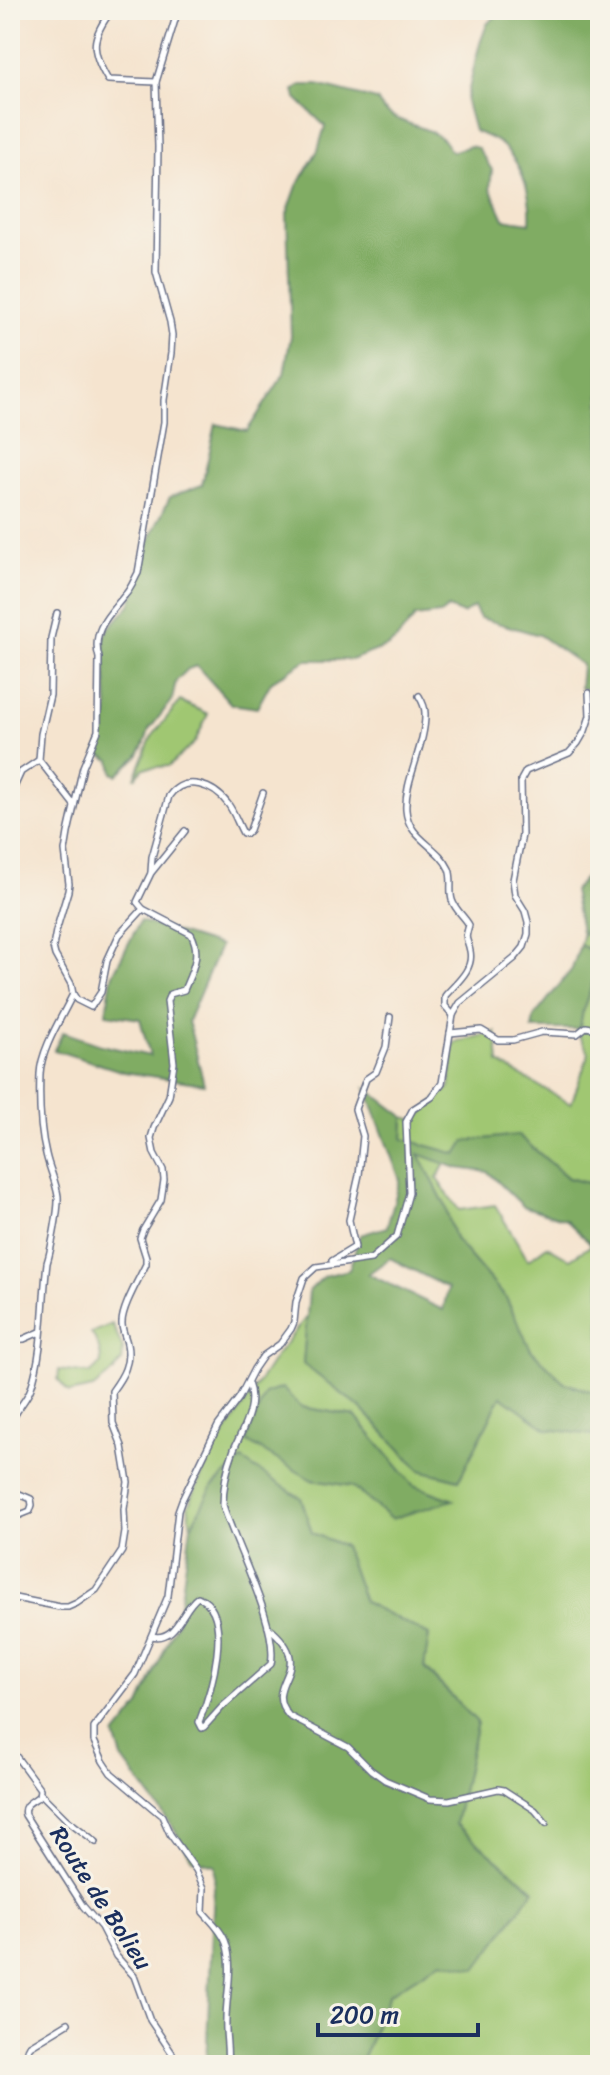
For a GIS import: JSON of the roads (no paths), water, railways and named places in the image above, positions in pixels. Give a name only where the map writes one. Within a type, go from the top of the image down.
[{"type":"street","points":[[112,10],[97,32],[95,42],[97,56],[108,80],[156,82]]},
{"type":"street","points":[[143,909],[119,935],[107,961],[101,992],[91,1007],[84,1006],[73,994],[53,947],[68,891],[66,842],[83,767],[98,731],[98,633],[138,573],[164,422],[172,335],[156,272],[156,82],[178,10]]},
{"type":"street","points":[[57,613],[51,638],[50,695],[39,760],[75,806]]},
{"type":"street","points":[[316,1267],[371,1259],[397,1236],[409,1193],[406,1122],[413,1109],[432,1097],[442,1083],[453,1015],[460,1003],[515,958],[524,947],[528,934],[525,911],[515,895],[513,880],[522,835],[521,780],[526,771],[569,753],[578,743],[590,716],[589,693]]},
{"type":"street","points":[[419,696],[426,710],[418,758],[407,794],[406,812],[411,829],[449,869],[454,908],[469,925],[465,938],[471,954],[470,963],[465,974],[445,996],[445,1006],[453,1015]]},
{"type":"street","points":[[10,796],[21,772],[39,760]]},
{"type":"street","points":[[151,873],[152,857],[173,790],[193,783],[210,788],[228,803],[246,834],[263,793]]},
{"type":"street","points":[[10,1597],[60,1607],[77,1603],[96,1590],[122,1551],[128,1482],[122,1446],[113,1423],[112,1391],[120,1382],[128,1361],[122,1324],[126,1308],[146,1264],[140,1238],[164,1191],[163,1170],[154,1153],[151,1138],[166,1104],[173,1076],[167,1001],[170,994],[184,990],[197,956],[191,934],[143,909],[137,902],[151,873],[185,831]]},
{"type":"street","points":[[10,1426],[13,1412],[32,1386],[58,1195],[44,1138],[42,1058],[73,994]]},
{"type":"street","points":[[227,2065],[226,2021],[230,1976],[226,1943],[203,1912],[204,1888],[196,1870],[170,1834],[162,1816],[111,1773],[94,1741],[94,1728],[135,1674],[152,1636],[168,1596],[178,1511],[218,1426],[239,1398],[263,1356],[280,1344],[291,1329],[304,1278],[316,1267],[335,1260],[355,1247],[349,1220],[359,1175],[363,1136],[355,1109],[366,1079],[376,1072],[386,1047],[390,1017]]},
{"type":"street","points":[[450,1033],[481,1030],[498,1040],[513,1040],[542,1032],[577,1034],[586,1027],[600,1031]]},
{"type":"street","points":[[10,1340],[24,1339],[41,1332]]},
{"type":"street","points":[[152,1636],[162,1638],[168,1635],[198,1597],[211,1607],[218,1632],[217,1666],[199,1722],[202,1728],[271,1664],[273,1655],[267,1626],[223,1505],[223,1485],[248,1415],[251,1399],[247,1382]]},
{"type":"street","points":[[10,1490],[31,1499],[32,1505],[30,1511],[10,1519]]},
{"type":"street","points":[[267,1626],[289,1649],[292,1659],[279,1701],[289,1716],[348,1747],[371,1770],[408,1791],[440,1801],[504,1790],[535,1810],[546,1823]]},
{"type":"street","points":[[10,1748],[38,1785],[40,1793],[66,1819],[96,1842]]},
{"type":"street","name":"Route de Bolieu","points":[[40,1793],[26,1805],[25,1815],[83,1906],[101,1927],[116,1956],[134,1976],[150,2020],[172,2053],[169,2061],[153,2065]]},
{"type":"street","points":[[10,1934],[17,1959]]},
{"type":"street","points":[[30,2065],[27,2055],[30,2046],[68,2023]]},
{"type":"street","points":[[10,2052],[23,2065]]}]
